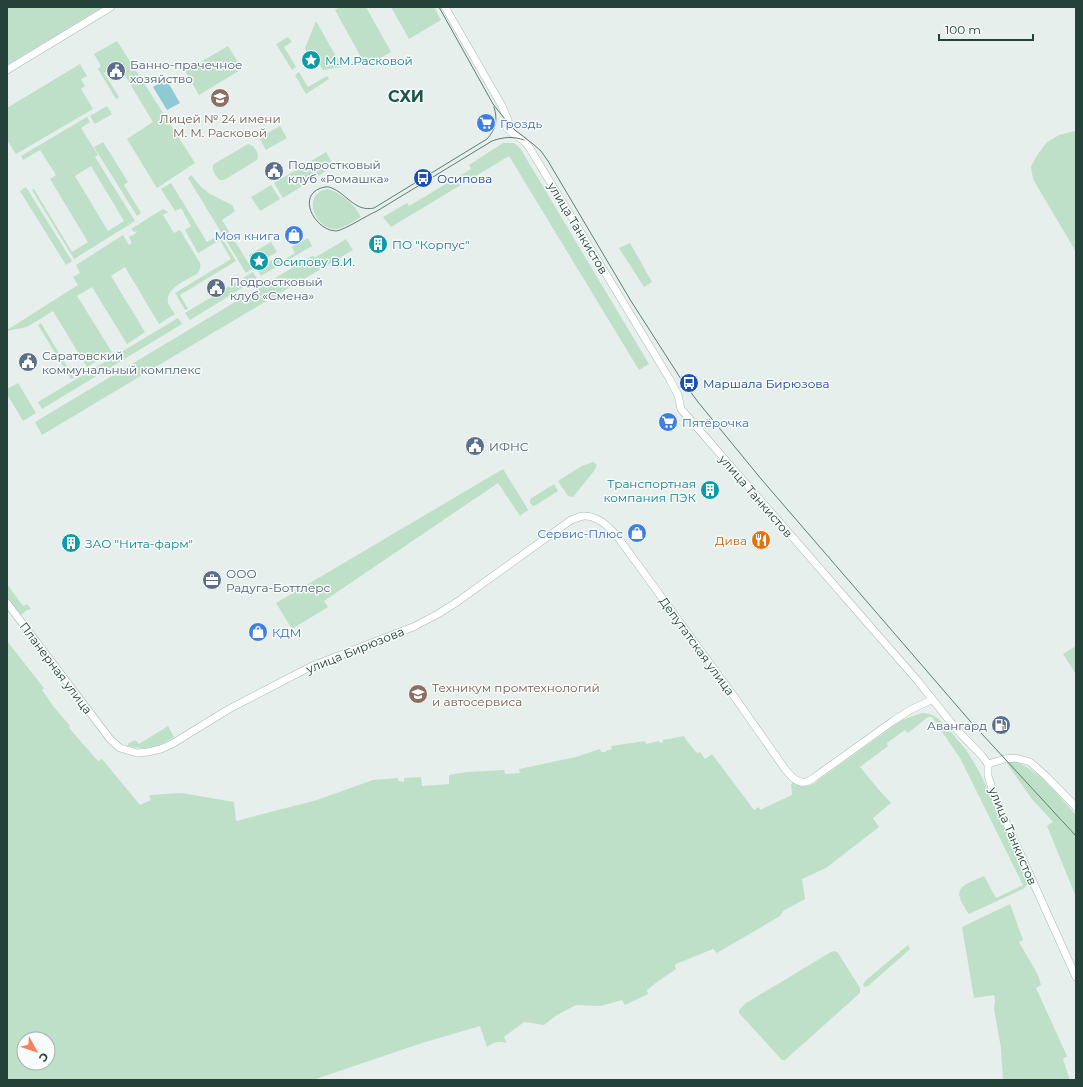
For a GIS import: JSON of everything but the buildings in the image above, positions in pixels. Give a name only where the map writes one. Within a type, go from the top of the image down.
[{"type":"main road","points":[[7,70],[111,7]]},
{"type":"main road","name":"улица Танкистов","points":[[445,7],[502,106],[508,120],[507,128],[523,140],[529,147],[672,384],[678,395],[681,409],[917,680],[931,700],[956,730],[988,764],[988,776],[996,800],[1076,977]]},
{"type":"main road","name":"улица Бирюзова","points":[[104,732],[120,748],[137,752],[148,752],[161,749],[172,744],[229,709],[312,666],[413,627],[438,614],[571,520],[581,516],[590,516],[599,520]]},
{"type":"main road","name":"Депутатская улица","points":[[599,520],[612,530],[640,567],[791,776],[801,782],[806,782],[815,777],[893,721],[910,710],[931,700]]},
{"type":"main road","name":"Планерная улица","points":[[7,603],[104,732]]},
{"type":"main road","points":[[988,764],[1004,759],[1016,758],[1030,762],[1076,807]]},
{"type":"green space","points":[[7,7],[103,7],[7,65]]},
{"type":"green space","points":[[340,7],[366,7],[391,52],[366,66],[335,10]]},
{"type":"green space","points":[[391,7],[434,7],[441,20],[409,39]]},
{"type":"green space","points":[[316,21],[342,67],[323,70],[313,54],[306,51],[305,48]]},
{"type":"green space","points":[[288,37],[292,42],[284,47],[296,67],[292,70],[276,44]]},
{"type":"green space","points":[[117,41],[195,163],[157,188],[127,139],[153,122],[118,64],[104,73],[119,97],[116,99],[98,69],[101,66],[94,54]]},
{"type":"green space","points":[[228,46],[242,69],[199,95],[185,71]]},
{"type":"green space","points":[[80,64],[87,76],[81,79],[85,86],[81,89],[93,109],[16,154],[7,140],[7,108]]},
{"type":"green space","points":[[299,72],[308,87],[327,76],[329,79],[306,94],[295,75]]},
{"type":"green space","points":[[107,106],[112,114],[95,124],[90,116]]},
{"type":"green space","points":[[87,117],[90,122],[81,128],[98,155],[95,157],[135,221],[74,259],[32,190],[34,189],[72,252],[88,242],[50,179],[56,175],[40,150],[23,160],[21,156]],"holes":[[[91,166],[124,221],[108,231],[75,176]]]},
{"type":"green space","points":[[280,126],[287,138],[266,150],[259,138]]},
{"type":"green space","points":[[1074,131],[1076,132],[1076,252],[1033,179],[1031,167],[1046,143],[1059,135]]},
{"type":"green space","points":[[103,142],[128,182],[124,185],[141,213],[137,216],[94,147]]},
{"type":"green space","points":[[503,143],[514,143],[520,148],[649,364],[639,370],[509,156],[391,227],[383,217],[407,203],[409,206],[471,169],[469,165]]},
{"type":"green space","points":[[248,144],[253,146],[256,150],[258,155],[257,160],[224,180],[220,180],[215,175],[213,170],[214,164]]},
{"type":"green space","points":[[326,152],[334,166],[283,198],[274,183]]},
{"type":"green space","points":[[191,175],[201,187],[210,194],[232,205],[235,211],[222,220],[252,269],[246,273],[188,178]]},
{"type":"green space","points":[[171,183],[207,242],[220,235],[236,261],[180,295],[188,309],[185,310],[175,293],[231,259],[220,240],[198,253],[185,230],[191,226],[181,208],[175,211],[161,189]]},
{"type":"green space","points":[[271,185],[280,199],[260,211],[251,197]]},
{"type":"green space","points":[[26,187],[72,261],[66,265],[20,191]]},
{"type":"green space","points":[[328,189],[347,200],[355,207],[361,217],[346,226],[336,229],[328,227],[322,223],[317,217],[313,203],[315,197],[320,192]]},
{"type":"green space","points":[[163,209],[168,212],[163,215],[174,233],[180,230],[200,263],[200,268],[197,274],[178,285],[170,293],[168,303],[175,314],[159,324],[125,267],[111,276],[145,332],[127,344],[92,287],[77,296],[112,352],[87,367],[53,311],[27,327],[7,331],[78,285],[73,277],[80,273],[76,265],[123,235],[129,245],[132,243],[129,237],[137,231],[134,232],[131,229]]},
{"type":"green space","points":[[308,238],[312,246],[261,276],[257,269],[279,256],[282,261],[295,253],[292,247]]},
{"type":"green space","points":[[346,239],[353,250],[42,435],[35,422],[312,256],[316,257]]},
{"type":"green space","points":[[271,242],[277,252],[254,265],[249,255]]},
{"type":"green space","points":[[630,243],[652,282],[644,287],[619,248]]},
{"type":"green space","points":[[253,272],[257,279],[190,320],[185,313]]},
{"type":"green space","points":[[178,318],[182,324],[42,409],[38,402]]},
{"type":"green space","points":[[41,323],[74,378],[71,379],[38,325]]},
{"type":"green space","points":[[18,383],[36,413],[23,421],[7,394],[7,389]]},
{"type":"green space","points":[[593,462],[597,465],[594,471],[573,497],[568,496],[558,481],[582,466]]},
{"type":"green space","points":[[503,469],[528,510],[520,516],[498,483],[324,601],[328,607],[292,629],[276,603]]},
{"type":"green space","points":[[554,484],[558,491],[536,505],[533,506],[530,503],[530,499]]},
{"type":"green space","points":[[7,584],[23,606],[27,604],[31,609],[27,610],[21,615],[20,614],[7,597]]},
{"type":"green space","points":[[7,641],[44,688],[42,690],[70,726],[69,728],[98,761],[102,759],[140,805],[151,800],[149,795],[182,793],[234,802],[236,821],[317,800],[373,780],[398,778],[398,781],[404,782],[404,778],[421,777],[422,786],[449,784],[449,775],[467,772],[504,770],[505,774],[520,773],[519,769],[576,757],[600,749],[601,752],[606,752],[612,749],[611,746],[645,741],[646,744],[659,741],[660,743],[663,742],[663,740],[684,736],[697,753],[700,752],[705,759],[712,754],[754,810],[759,807],[760,810],[792,795],[791,785],[793,782],[803,786],[813,784],[902,720],[922,713],[930,714],[946,726],[967,751],[980,773],[1028,878],[1026,887],[1023,889],[969,914],[963,905],[960,899],[960,889],[984,876],[996,898],[1023,885],[960,758],[932,717],[928,717],[908,733],[905,730],[887,743],[888,746],[860,767],[891,803],[873,818],[879,827],[826,868],[802,879],[805,899],[783,911],[780,916],[717,953],[713,949],[676,964],[676,969],[647,990],[648,994],[625,1005],[622,1000],[601,1006],[576,1005],[557,1015],[544,1025],[524,1022],[504,1037],[507,1043],[496,1042],[487,1047],[480,1026],[422,1043],[313,1080],[7,1080]]},
{"type":"green space","points":[[1076,646],[1076,674],[1063,654]]},
{"type":"green space","points":[[168,726],[174,737],[162,744],[147,748],[127,746],[135,740],[139,744]]},
{"type":"green space","points":[[1013,761],[1032,770],[1055,791],[1076,815],[1076,897],[1047,826],[1053,822],[1031,798],[1006,762]]},
{"type":"green space","points":[[1010,904],[1023,940],[1019,942],[1038,975],[1041,985],[1036,988],[1067,1056],[1063,1059],[1070,1080],[1003,1080],[1001,1048],[994,1009],[994,995],[974,998],[962,927]]},
{"type":"green space","points":[[908,945],[910,949],[868,986],[865,987],[863,985],[865,981]]},
{"type":"green space","points":[[835,951],[838,953],[860,988],[860,993],[785,1060],[782,1060],[739,1013],[739,1010],[746,1003]]},
{"type":"water","points":[[166,79],[180,103],[167,110],[153,87]]},
{"type":"tram line","points":[[439,7],[493,104],[508,123],[541,151],[548,161],[631,301],[681,379],[698,402],[762,480],[970,721],[1076,836]]},
{"type":"tram line","points":[[494,107],[496,120],[494,128],[487,139],[374,208],[368,209],[357,206],[339,192],[326,187],[317,190],[309,201],[313,215],[317,221],[330,230],[340,230],[377,211],[492,141],[508,138],[524,140]]},
{"type":"place","name":"М.М.Расковой","points":[[311,60]]},
{"type":"place","name":"Банно-прачечное хозяйство","points":[[116,71]]},
{"type":"place","name":"Лицей № 24 имени М. М. Расковой","points":[[220,98]]},
{"type":"place","name":"Гроздь","points":[[486,123]]},
{"type":"place","name":"Подростковый клуб «Ромашка»","points":[[274,171]]},
{"type":"place","name":"Осипова","points":[[423,178]]},
{"type":"place","name":"Моя книга","points":[[294,235]]},
{"type":"place","name":"ПО \"Корпус\"","points":[[378,244]]},
{"type":"place","name":"Осипову В.И.","points":[[259,261]]},
{"type":"place","name":"Подростковый клуб «Смена»","points":[[216,288]]},
{"type":"place","name":"Саратовский коммунальный комплекс","points":[[28,362]]},
{"type":"place","name":"Маршала Бирюзова","points":[[689,383]]},
{"type":"place","name":"Пятёрочка","points":[[668,422]]},
{"type":"place","name":"ИФНС","points":[[475,446]]},
{"type":"place","name":"Транспортная компания ПЭК","points":[[710,490]]},
{"type":"place","name":"Сервис-Плюс","points":[[637,533]]},
{"type":"place","name":"Дива","points":[[761,540]]},
{"type":"place","name":"ЗАО \"Нита-фарм\"","points":[[71,543]]},
{"type":"place","name":"ООО Радуга-Боттлерс","points":[[212,580]]},
{"type":"place","name":"КДМ","points":[[258,632]]},
{"type":"place","name":"Техникум промтехнологий и автосервиса","points":[[418,694]]},
{"type":"place","name":"Авангард","points":[[1001,725]]},
{"type":"district","name":"СХИ","points":[[406,96]]}]
